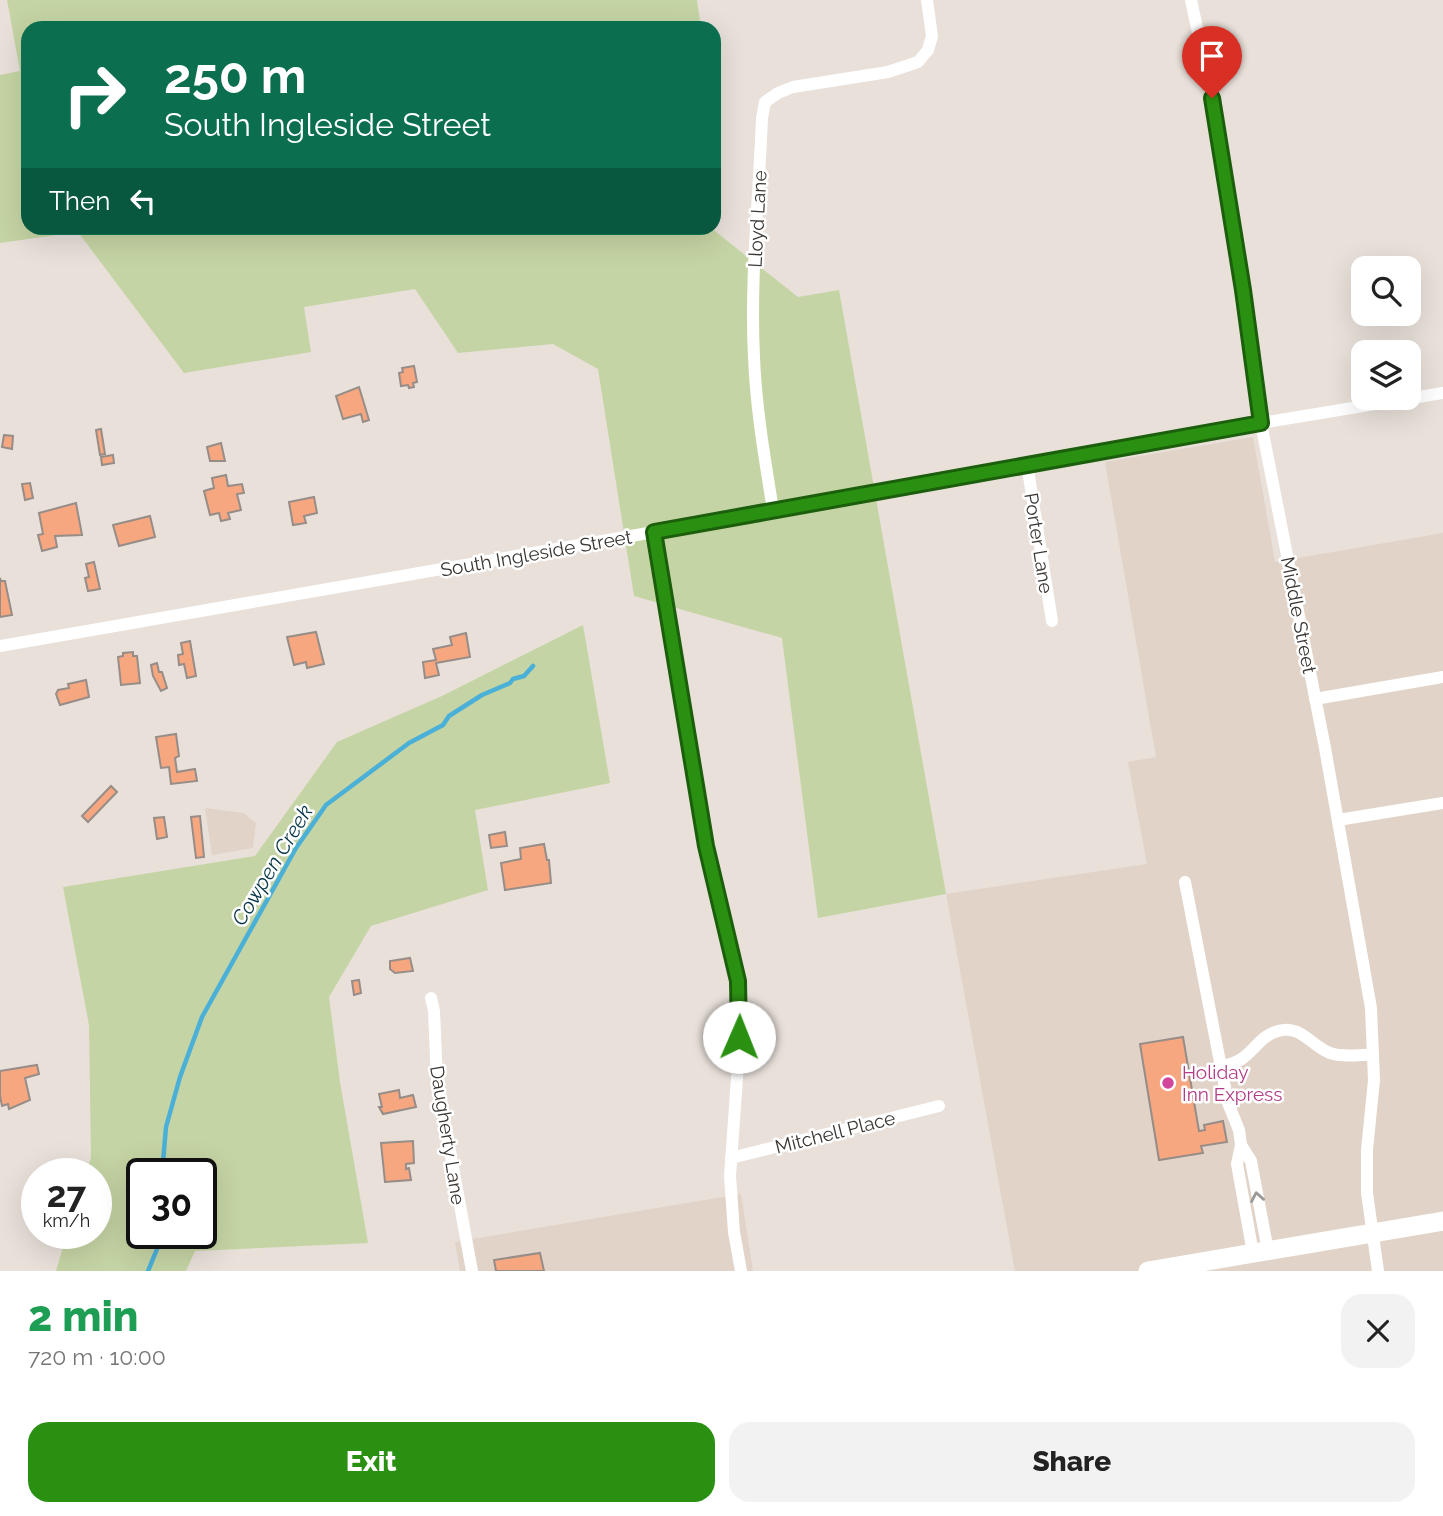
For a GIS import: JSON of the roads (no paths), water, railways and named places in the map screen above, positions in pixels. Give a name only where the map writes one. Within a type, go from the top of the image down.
[{"type":"main road","points":[[1147,1271],[1443,1221]]},
{"type":"street","name":"Lloyd Lane","points":[[773,510],[764,455],[754,358],[755,259],[765,102],[793,87],[904,68],[918,62],[928,50],[932,36],[927,0]]},
{"type":"street","name":"Middle Street","points":[[1191,0],[1212,98],[1261,423],[1338,820],[1371,1008],[1374,1080],[1367,1150],[1367,1193],[1378,1271]]},
{"type":"street","name":"South Ingleside Street","points":[[0,646],[1443,393]]},
{"type":"street","name":"Porter Lane","points":[[1027,464],[1052,621]]},
{"type":"street","points":[[654,532],[694,763],[703,832],[738,981],[738,1065],[731,1158],[734,1232],[741,1271]]},
{"type":"street","points":[[1315,699],[1443,677]]},
{"type":"street","points":[[1338,820],[1443,803]]},
{"type":"street","points":[[1185,882],[1228,1103],[1239,1130],[1241,1145],[1251,1161],[1260,1252]]},
{"type":"street","name":"Daugherty Lane","points":[[431,998],[437,1080],[472,1271]]},
{"type":"street","points":[[1220,1066],[1240,1062],[1265,1038],[1279,1030],[1294,1030],[1333,1055],[1373,1055]]},
{"type":"street","name":"Mitchell Place","points":[[731,1158],[939,1107]]},
{"type":"waterway","name":"Cowpen Creek","points":[[163,1158],[166,1127],[180,1077],[202,1017],[296,848],[326,805],[409,743],[443,725],[449,716],[482,695],[524,676],[533,666]]},
{"type":"waterway","name":"Cowpen Creek","points":[[148,1271],[157,1249]]},
{"type":"place","name":"Holiday Inn Express","points":[[1168,1083]]}]
